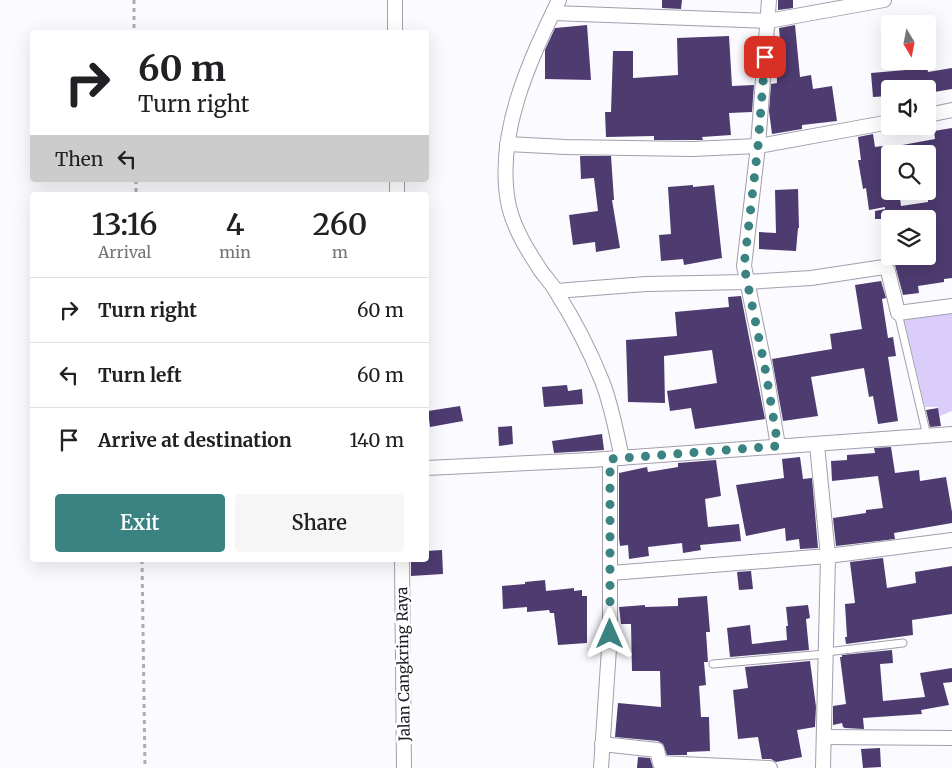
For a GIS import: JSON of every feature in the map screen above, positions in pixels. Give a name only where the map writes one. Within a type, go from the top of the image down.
[{"type":"street","points":[[395,0],[395,30]]},
{"type":"street","points":[[559,0],[528,68],[518,97],[507,144],[505,171],[510,209],[525,248],[556,291],[589,352],[602,381],[610,406],[616,458],[610,634],[601,768]]},
{"type":"street","points":[[768,0],[758,146],[744,266],[766,373],[778,446]]},
{"type":"street","points":[[552,13],[768,21],[884,0]]},
{"type":"street","points":[[936,113],[952,110]]},
{"type":"street","points":[[507,144],[692,149],[758,146],[881,124]]},
{"type":"street","points":[[556,291],[646,284],[746,282],[811,278],[884,267],[888,271],[898,313],[952,306]]},
{"type":"street","points":[[429,468],[616,458],[952,434]]},
{"type":"street","points":[[817,444],[828,556],[823,768]]},
{"type":"street","points":[[611,574],[828,556],[952,540]]},
{"type":"street","name":"Jalan Cangkring Raya","points":[[402,562],[404,768]]},
{"type":"street","points":[[824,737],[952,738]]},
{"type":"street","points":[[602,744],[657,750],[660,763],[770,768]]},
{"type":"lane","points":[[898,313],[927,436]]},
{"type":"lane","points":[[713,664],[903,643]]},
{"type":"path","points":[[134,0],[134,30]]},
{"type":"path","points":[[142,562],[145,768]]},
{"type":"shaded area","points":[[952,308],[952,411],[940,416],[937,407],[925,407],[903,315]]},
{"type":"building","points":[[662,0],[682,0],[681,9],[662,8]]},
{"type":"building","points":[[778,0],[793,0],[793,8],[778,10]]},
{"type":"building","points":[[587,25],[591,80],[545,79],[545,50],[555,28]]},
{"type":"building","points":[[795,25],[800,77],[811,75],[813,89],[832,86],[837,121],[802,125],[802,129],[772,134],[769,111],[771,84],[777,83],[776,54],[781,54],[779,28]]},
{"type":"building","points":[[729,36],[732,86],[754,85],[752,112],[729,113],[731,135],[702,137],[703,140],[654,140],[654,136],[606,137],[605,112],[611,112],[613,51],[633,51],[633,78],[678,75],[677,38]]},
{"type":"building","points":[[952,68],[952,89],[936,92],[936,80],[881,80],[881,97],[873,97],[871,73],[906,70],[928,70],[928,72]]},
{"type":"building","points":[[952,128],[952,278],[944,279],[944,282],[918,286],[919,293],[903,295],[895,265],[936,265],[936,210],[881,210],[881,219],[875,219],[875,211],[885,209],[885,207],[869,210],[866,188],[863,189],[858,160],[861,160],[858,137],[873,134],[875,147],[881,146],[881,200],[900,200],[901,206],[936,200],[936,145],[902,145],[935,139],[936,131]]},
{"type":"building","points":[[580,156],[611,156],[614,200],[612,200],[620,248],[596,252],[595,242],[573,245],[569,215],[598,211],[594,178],[581,179]]},
{"type":"building","points":[[693,185],[693,187],[714,185],[722,258],[684,265],[683,259],[661,261],[659,235],[671,234],[668,187]]},
{"type":"building","points":[[798,189],[799,228],[796,251],[759,249],[759,232],[776,233],[775,190]]},
{"type":"building","points":[[881,281],[886,298],[882,299],[888,338],[893,337],[896,356],[888,357],[898,421],[878,424],[873,396],[869,397],[864,368],[811,377],[818,416],[783,421],[772,359],[832,349],[830,334],[862,329],[855,285]]},
{"type":"building","points":[[741,296],[765,419],[695,429],[691,408],[670,411],[667,391],[717,383],[712,350],[664,356],[665,403],[628,402],[626,340],[677,336],[675,312],[729,307],[728,297]]},
{"type":"building","points":[[567,385],[568,391],[582,389],[583,404],[544,407],[542,387]]},
{"type":"building","points":[[460,406],[463,421],[430,427],[429,411]]},
{"type":"building","points":[[938,408],[941,426],[930,427],[926,410]]},
{"type":"building","points":[[512,426],[513,444],[499,446],[498,427]]},
{"type":"building","points":[[602,434],[604,450],[554,453],[552,441]]},
{"type":"building","points":[[891,447],[895,473],[919,470],[920,481],[946,477],[952,523],[894,533],[895,539],[836,546],[833,518],[866,513],[866,510],[883,508],[878,476],[832,481],[831,461],[847,460],[847,455],[875,453],[874,448]]},
{"type":"building","points":[[800,457],[803,479],[812,478],[818,548],[800,549],[799,539],[786,541],[785,528],[746,536],[736,485],[784,478],[782,459]]},
{"type":"building","points":[[716,460],[721,496],[705,499],[708,527],[739,524],[741,541],[700,545],[701,550],[683,553],[682,543],[648,547],[649,556],[629,559],[628,545],[620,546],[619,538],[619,473],[647,467],[648,472],[678,467],[678,463]]},
{"type":"building","points":[[442,550],[443,574],[411,576],[411,562],[429,562],[429,551]]},
{"type":"building","points":[[883,558],[887,588],[916,583],[915,572],[952,566],[952,614],[912,620],[913,635],[846,644],[845,604],[855,603],[850,562]]},
{"type":"building","points":[[751,571],[753,589],[739,590],[737,572]]},
{"type":"building","points":[[545,580],[546,591],[574,588],[574,591],[582,590],[582,596],[587,596],[587,643],[558,645],[554,613],[550,613],[549,610],[527,612],[527,607],[503,609],[502,586]]},
{"type":"building","points":[[707,596],[710,632],[706,632],[708,662],[704,662],[706,685],[699,686],[701,717],[709,717],[710,751],[687,752],[687,755],[667,755],[663,744],[658,741],[615,737],[618,703],[661,707],[660,671],[632,671],[631,624],[621,624],[619,607],[645,605],[645,607],[678,606],[678,598]]},
{"type":"building","points":[[808,605],[810,618],[806,619],[809,650],[730,657],[727,628],[750,625],[752,644],[787,640],[786,607]]},
{"type":"building","points":[[892,650],[893,663],[880,664],[883,701],[925,697],[920,673],[952,668],[952,682],[943,683],[949,705],[921,710],[922,714],[863,718],[864,729],[845,728],[842,723],[833,725],[833,706],[846,704],[840,657],[842,655]]},
{"type":"building","points":[[810,661],[816,707],[815,727],[797,730],[802,757],[776,762],[771,759],[762,759],[758,737],[738,739],[733,690],[748,688],[745,667]]},
{"type":"building","points":[[880,748],[881,767],[863,768],[861,749]]},
{"type":"building","points":[[638,757],[650,758],[653,768],[637,768]]},
{"type":"route","points":[[610,634],[610,459],[778,446],[766,373],[744,266],[758,146],[765,57]]}]
